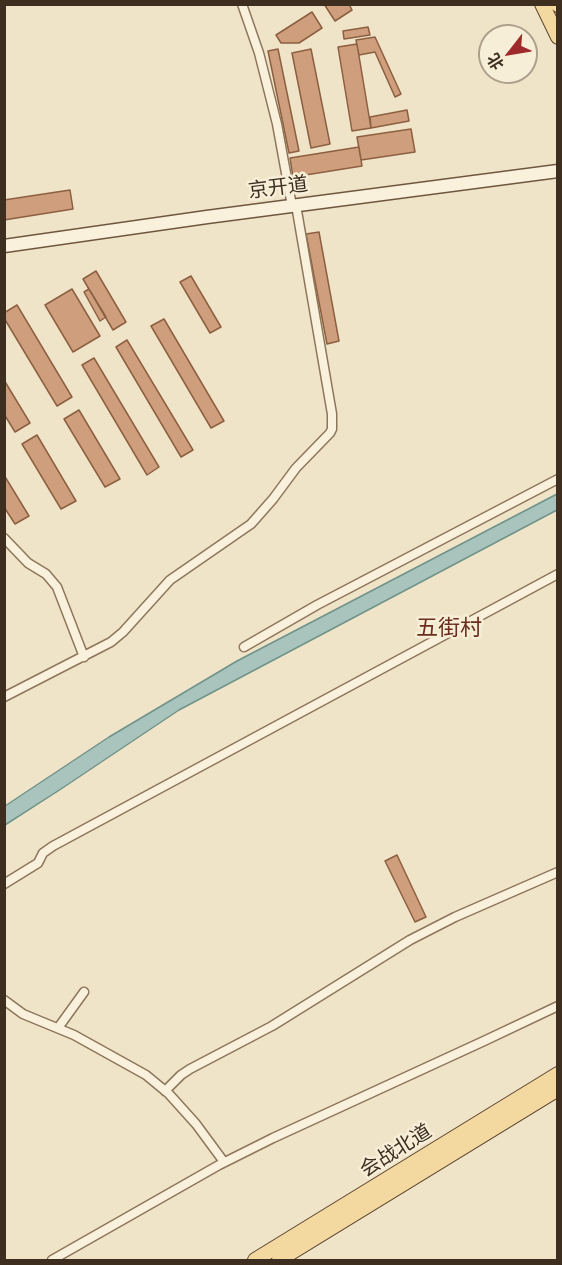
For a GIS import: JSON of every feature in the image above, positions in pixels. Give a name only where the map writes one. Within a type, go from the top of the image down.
[{"type":"main road","points":[[542,4],[558,37]]},
{"type":"main road","name":"京开道","points":[[4,246],[558,171]]},
{"type":"main road","name":"会战北道","points":[[255,1260],[558,1074]]},
{"type":"main road","name":"会战北道","points":[[279,1260],[558,1089]]},
{"type":"street","points":[[4,697],[102,648],[117,637],[170,580],[251,524],[273,500],[296,468],[332,429],[332,414],[277,124],[262,63],[242,4]]},
{"type":"street","points":[[244,647],[327,599],[558,478]]},
{"type":"street","points":[[4,538],[28,562],[46,574],[57,587],[84,657]]},
{"type":"street","points":[[4,884],[38,863],[43,853],[53,846],[558,574]]},
{"type":"street","points":[[165,1091],[190,1069],[272,1026],[410,940],[558,872]]},
{"type":"street","points":[[58,1028],[84,992]]},
{"type":"street","points":[[4,1000],[23,1014],[74,1035],[146,1075],[165,1091],[196,1124],[224,1162]]},
{"type":"street","points":[[52,1260],[224,1162],[558,1006]]},
{"type":"water","points":[[557,494],[557,510],[179,710],[5,825],[5,806],[109,737],[237,661]]},
{"type":"building","points":[[324,4],[349,4],[352,10],[335,21]]},
{"type":"building","points":[[312,12],[322,28],[299,43],[281,43],[276,35]]},
{"type":"building","points":[[368,27],[370,35],[344,39],[343,31]]},
{"type":"building","points":[[375,37],[401,94],[395,97],[375,52],[359,55],[356,40]]},
{"type":"building","points":[[357,44],[371,128],[352,131],[338,47]]},
{"type":"building","points":[[278,49],[299,151],[289,153],[268,51]]},
{"type":"building","points":[[311,49],[330,144],[311,148],[292,53]]},
{"type":"building","points":[[407,110],[409,121],[371,128],[370,117]]},
{"type":"building","points":[[411,129],[415,152],[361,160],[357,137]]},
{"type":"building","points":[[359,147],[362,166],[293,177],[290,158]]},
{"type":"building","points":[[70,190],[73,209],[4,220],[4,200]]},
{"type":"building","points":[[319,232],[339,341],[327,344],[306,234]]},
{"type":"building","points":[[96,271],[126,322],[113,330],[83,279]]},
{"type":"building","points":[[191,276],[221,327],[210,333],[180,282]]},
{"type":"building","points":[[72,289],[100,336],[73,352],[45,305]]},
{"type":"building","points":[[89,289],[106,317],[100,321],[84,292]]},
{"type":"building","points":[[17,305],[72,397],[57,406],[4,318],[4,313]]},
{"type":"building","points":[[164,319],[224,421],[211,428],[151,326]]},
{"type":"building","points":[[127,340],[193,450],[181,457],[116,347]]},
{"type":"building","points":[[94,358],[159,467],[147,475],[82,365]]},
{"type":"building","points":[[4,380],[30,423],[15,432],[4,414]]},
{"type":"building","points":[[79,410],[120,479],[105,487],[64,419]]},
{"type":"building","points":[[37,435],[76,501],[61,509],[22,444]]},
{"type":"building","points":[[4,475],[29,516],[15,524],[4,507]]},
{"type":"building","points":[[397,855],[426,917],[415,922],[385,861]]},
{"type":"district","name":"五街村","points":[[449,629]]}]
